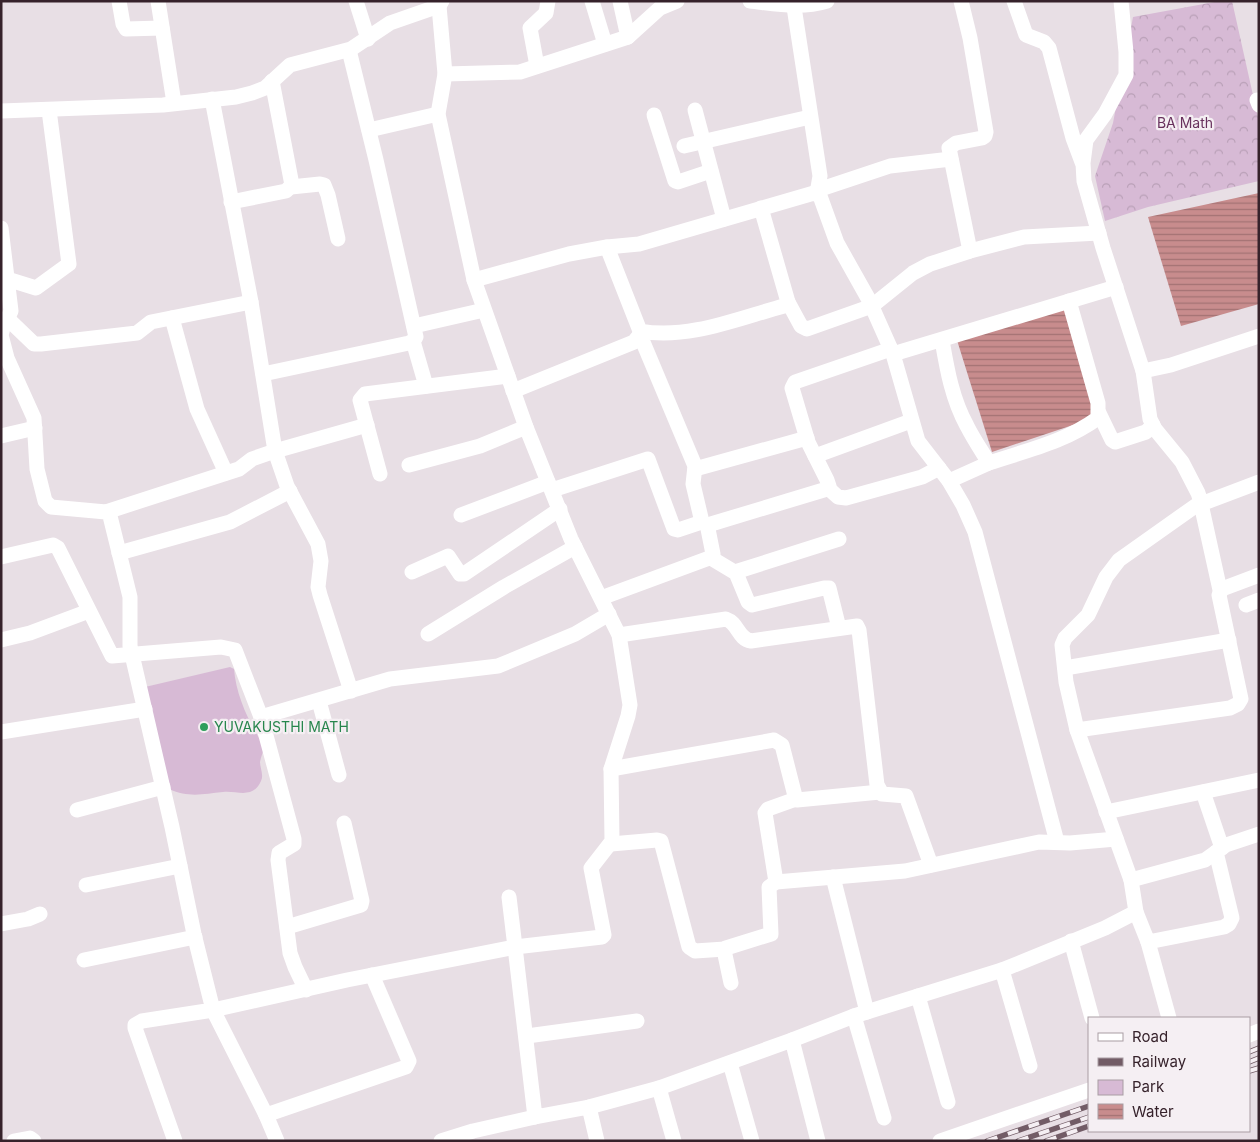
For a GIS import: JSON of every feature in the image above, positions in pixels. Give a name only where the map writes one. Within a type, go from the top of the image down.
[{"type":"street","points":[[119,1],[123,24],[126,29],[162,28]]},
{"type":"street","points":[[158,1],[174,103]]},
{"type":"street","points":[[356,1],[368,38]]},
{"type":"street","points":[[537,66],[530,28],[546,13],[548,1]]},
{"type":"street","points":[[592,1],[605,44]]},
{"type":"street","points":[[620,1],[628,36]]},
{"type":"street","points":[[445,74],[520,72],[628,36],[660,8],[678,1]]},
{"type":"street","points":[[750,1],[794,7],[810,6],[827,1]]},
{"type":"street","points":[[961,1],[986,132],[982,138],[950,146],[951,160],[970,251]]},
{"type":"street","points":[[1014,1],[1027,36],[1044,42],[1049,48],[1073,138],[1083,164]]},
{"type":"street","points":[[1077,730],[1236,706],[1241,699],[1219,595],[1220,590],[1198,492],[1182,462],[1150,419],[1143,371],[1084,182],[1083,164],[1086,140],[1105,114],[1126,75],[1126,52],[1121,1]]},
{"type":"street","points":[[1,111],[174,103],[252,93],[265,88],[290,65],[349,50],[390,24],[441,3],[445,74],[438,114],[474,280],[526,427],[575,547],[619,635],[622,650],[630,705],[611,768],[612,841],[591,868],[605,931],[604,936],[516,947],[372,975],[213,1010],[142,1021],[135,1025],[135,1028],[175,1141]]},
{"type":"street","points":[[794,7],[820,176],[817,191],[837,242],[872,306],[892,352],[918,440],[949,481],[963,505],[975,532],[1057,842]]},
{"type":"street","points":[[349,50],[414,326],[416,336],[413,342],[426,386]]},
{"type":"street","points":[[272,81],[292,176],[291,187]]},
{"type":"street","points":[[212,99],[251,302],[275,451],[290,492],[315,537],[320,552],[321,561],[318,587],[351,690]]},
{"type":"street","points":[[7,279],[36,288],[69,264],[49,110]]},
{"type":"street","points":[[695,110],[724,219]]},
{"type":"street","points":[[369,130],[438,114]]},
{"type":"street","points":[[654,115],[676,182],[711,172]]},
{"type":"street","points":[[684,146],[810,117]]},
{"type":"street","points":[[474,280],[569,254],[607,246],[639,244],[817,191],[890,166],[951,160]]},
{"type":"street","points":[[231,202],[286,191],[291,187],[324,185],[338,239]]},
{"type":"street","points":[[761,208],[788,302],[804,329],[872,306],[926,265],[1024,237],[1099,233]]},
{"type":"street","points":[[1,228],[11,311],[2,332],[5,351],[32,412],[35,428],[37,468],[47,505],[51,507],[106,512],[241,468],[252,459],[275,451],[367,425]]},
{"type":"street","points":[[461,515],[550,486],[648,459],[674,529],[678,530],[702,522],[694,487],[695,469],[638,330],[607,246]]},
{"type":"street","points":[[939,468],[922,478],[840,498],[828,488],[827,480],[807,438],[792,388],[794,383],[892,352],[942,340],[1116,287]]},
{"type":"street","points":[[1069,301],[1098,402],[1099,413],[1112,440],[1115,442],[1146,432],[1153,425]]},
{"type":"street","points":[[8,319],[34,344],[38,345],[137,333],[151,322],[251,302]]},
{"type":"street","points":[[513,391],[631,343],[641,334],[671,334],[689,331],[784,306],[788,302]]},
{"type":"street","points":[[414,326],[484,310]]},
{"type":"street","points":[[172,318],[197,409],[226,473]]},
{"type":"street","points":[[1143,371],[1171,365],[1259,336]]},
{"type":"street","points":[[942,340],[947,372],[955,398],[966,425],[989,462]]},
{"type":"street","points":[[263,374],[413,342]]},
{"type":"street","points":[[380,474],[360,400],[364,394],[508,376]]},
{"type":"street","points":[[949,481],[989,462],[1066,438],[1098,418],[1099,413]]},
{"type":"street","points":[[815,456],[911,421]]},
{"type":"street","points":[[409,465],[480,446],[526,427]]},
{"type":"street","points":[[1,436],[35,428]]},
{"type":"street","points":[[695,469],[807,438]]},
{"type":"street","points":[[1170,1017],[1148,942],[1136,912],[1131,880],[1077,730],[1065,668],[1063,642],[1088,615],[1106,577],[1119,560],[1201,504],[1259,482]]},
{"type":"street","points":[[601,598],[711,558],[714,554],[708,529],[711,524],[828,488]]},
{"type":"street","points":[[119,553],[230,522],[290,492]]},
{"type":"street","points":[[412,572],[448,556],[460,574],[464,574],[560,509]]},
{"type":"street","points":[[106,512],[110,516],[131,603],[130,643],[132,653],[213,1010],[278,1141]]},
{"type":"street","points":[[735,572],[839,539]]},
{"type":"street","points":[[1,557],[53,545],[56,547],[111,654],[115,656],[132,653],[221,647],[235,650],[261,717],[294,842],[278,855],[286,927],[292,960],[306,990]]},
{"type":"street","points":[[428,634],[504,587],[575,547]]},
{"type":"street","points":[[711,558],[735,572],[748,602],[752,605],[829,588],[839,628]]},
{"type":"street","points":[[1220,590],[1259,575]]},
{"type":"street","points":[[1,640],[30,633],[89,611]]},
{"type":"street","points":[[261,717],[390,679],[498,666],[575,634],[609,614]]},
{"type":"street","points":[[619,635],[726,619],[731,621],[744,639],[751,641],[857,626],[880,792]]},
{"type":"street","points":[[1065,668],[1229,640]]},
{"type":"street","points":[[319,701],[339,775]]},
{"type":"street","points":[[1,732],[145,709]]},
{"type":"street","points":[[611,768],[777,741],[782,745],[796,799]]},
{"type":"street","points":[[1106,812],[1259,780]]},
{"type":"street","points":[[77,810],[163,787]]},
{"type":"street","points":[[776,882],[765,813],[768,809],[796,799],[880,792],[885,795],[906,796],[931,865]]},
{"type":"street","points":[[1148,942],[1224,927],[1230,924],[1232,918],[1219,850],[1203,792]]},
{"type":"street","points":[[286,927],[361,905],[362,901],[344,824]]},
{"type":"street","points":[[1131,880],[1206,860],[1230,843],[1259,834]]},
{"type":"street","points":[[611,844],[661,841],[689,947],[695,951],[725,949],[771,934],[770,887],[776,882],[898,872],[1039,842],[1070,843],[1116,839]]},
{"type":"street","points":[[86,885],[180,866]]},
{"type":"street","points":[[833,878],[884,1118]]},
{"type":"street","points":[[509,898],[527,1036],[535,1117]]},
{"type":"street","points":[[441,1141],[472,1131],[589,1107],[659,1088],[861,1014],[1002,970],[1105,928],[1136,912]]},
{"type":"street","points":[[1,924],[28,919],[40,914]]},
{"type":"street","points":[[84,960],[195,937]]},
{"type":"street","points":[[1071,941],[1092,1017]]},
{"type":"street","points":[[725,949],[724,953],[731,983]]},
{"type":"street","points":[[1002,970],[1030,1066]]},
{"type":"street","points":[[266,1115],[406,1067],[409,1061],[372,975]]},
{"type":"street","points":[[918,996],[948,1102]]},
{"type":"street","points":[[527,1036],[637,1021]]},
{"type":"street","points":[[792,1040],[818,1141]]},
{"type":"street","points":[[730,1063],[752,1141]]},
{"type":"street","points":[[659,1088],[674,1141]]},
{"type":"street","points":[[940,1141],[1088,1090]]},
{"type":"street","points":[[589,1107],[596,1141]]},
{"type":"street","points":[[14,1141],[30,1138],[34,1141]]},
{"type":"green space","name":"BA Math","points":[[1220,1],[1232,1],[1259,122],[1259,181],[1148,207],[1105,221],[1095,176],[1113,123],[1133,17]]},
{"type":"green space","name":"YUVAKUSTHI MATH","points":[[230,667],[234,669],[235,679],[245,710],[265,747],[260,762],[262,779],[258,787],[244,793],[202,794],[183,794],[169,789],[145,687]]},
{"type":"water","points":[[1259,193],[1259,304],[1181,326],[1148,217]]},
{"type":"water","points":[[1066,303],[1097,417],[992,452],[956,337]]},
{"type":"railway","points":[[1250,1052],[1259,1048]]},
{"type":"railway","points":[[1250,1062],[1259,1058]]},
{"type":"railway","points":[[1250,1071],[1259,1068]]},
{"type":"railway","points":[[987,1141],[1088,1106]]},
{"type":"railway","points":[[1018,1141],[1088,1117]]},
{"type":"railway","points":[[1046,1141],[1088,1126]]},
{"type":"place","name":"YUVAKUSTHI MATH","points":[[204,727]]}]
